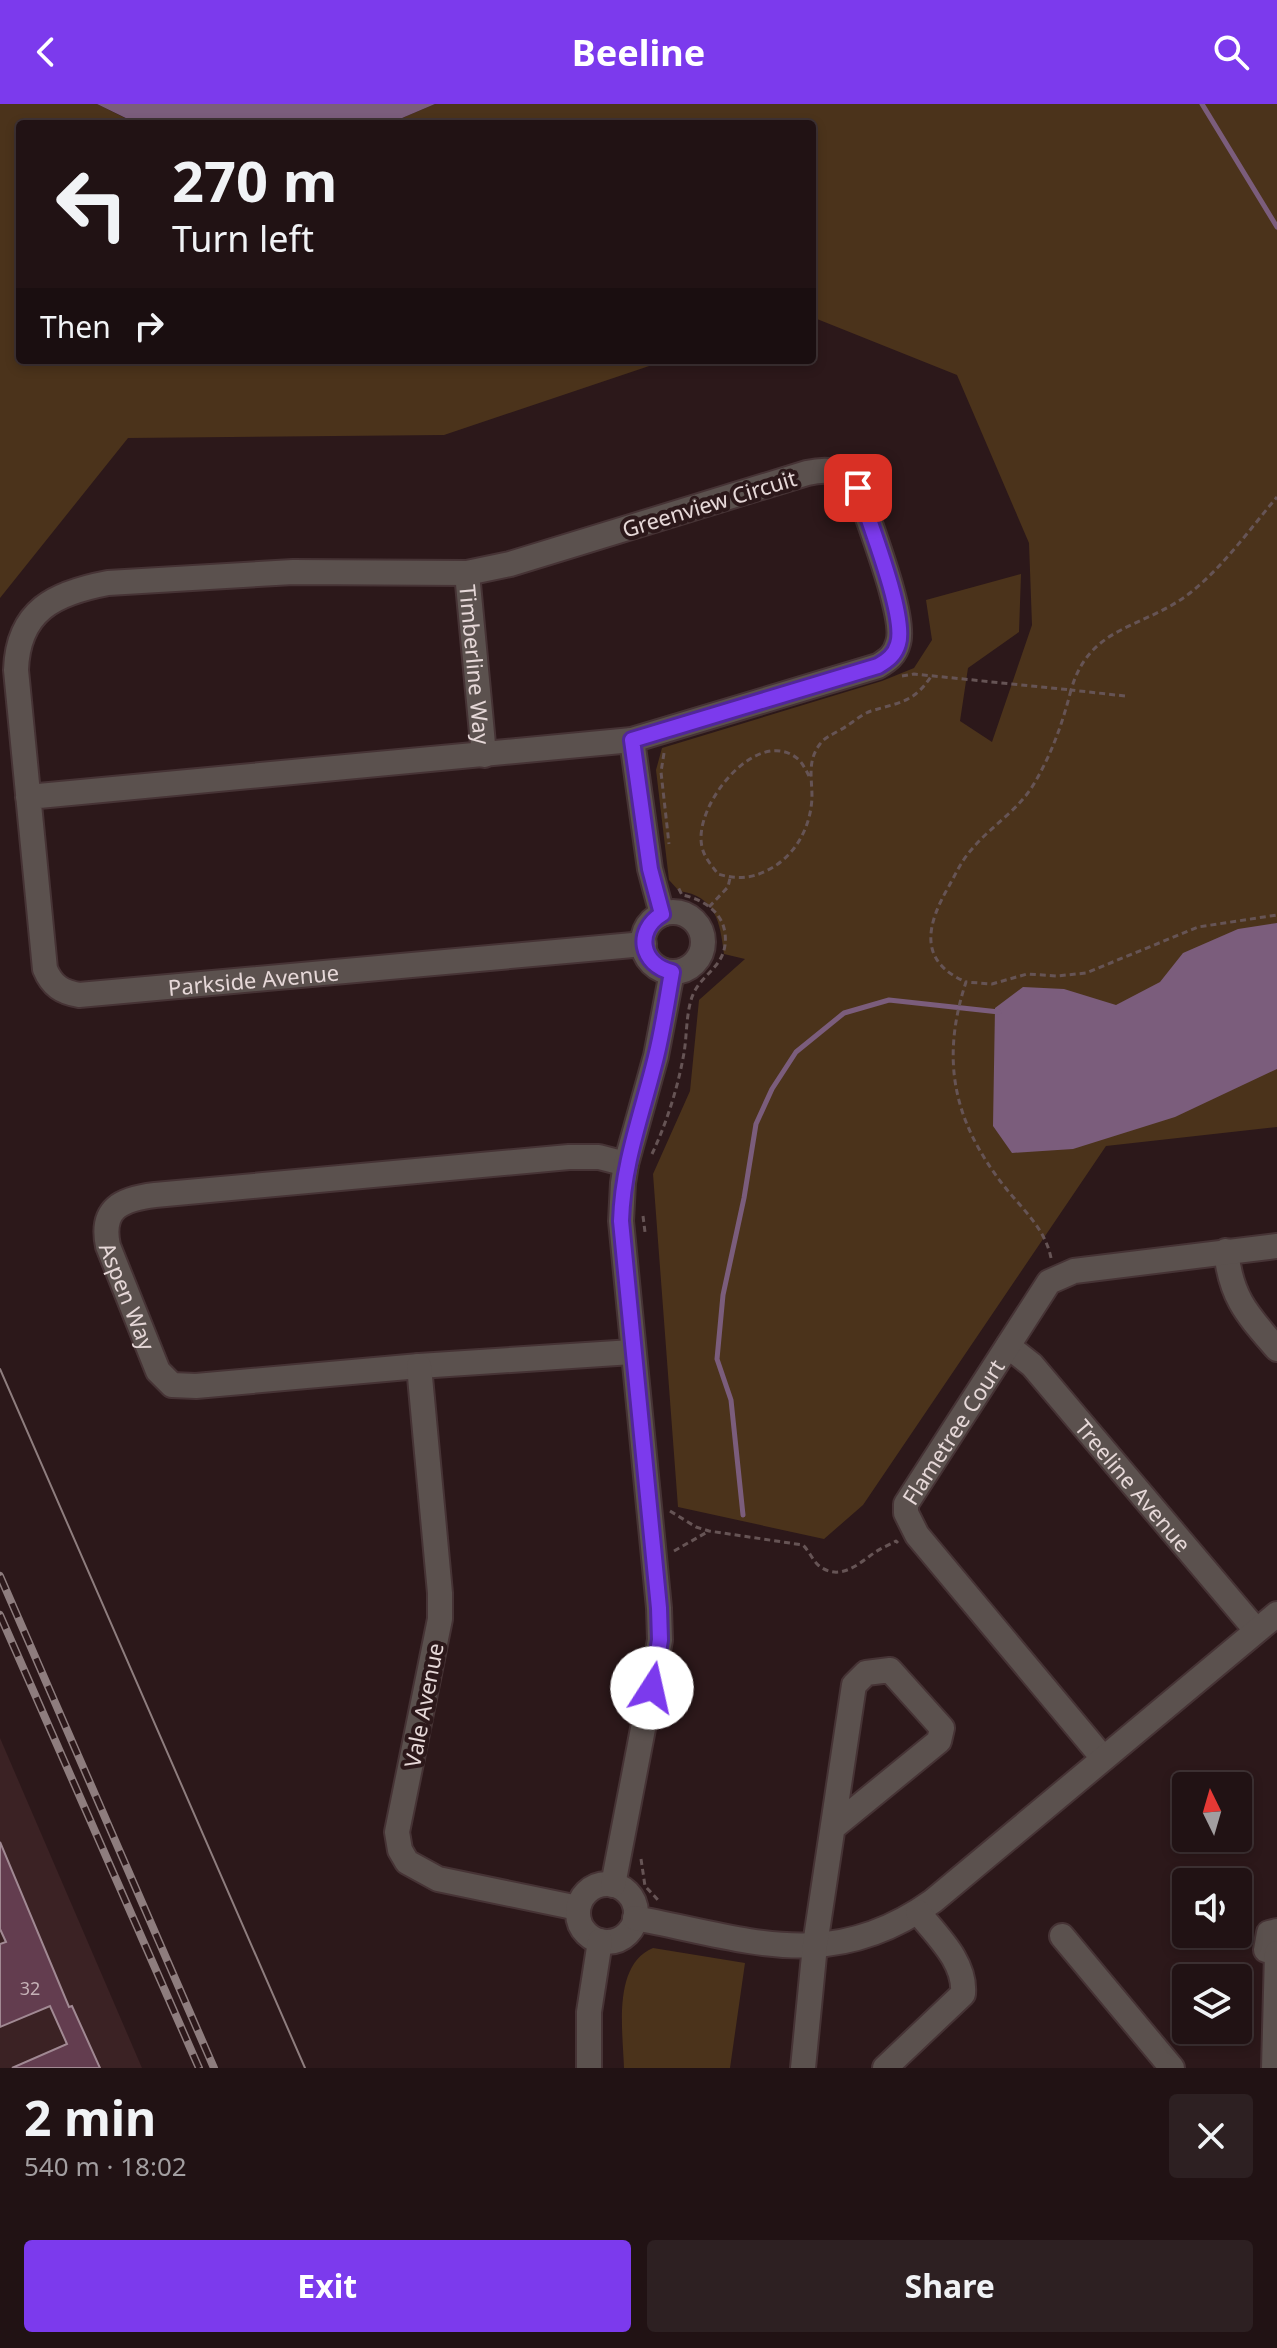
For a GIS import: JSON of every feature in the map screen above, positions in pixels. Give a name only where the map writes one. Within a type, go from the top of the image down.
[{"type":"street","name":"Greenview Circuit","points":[[834,470],[858,488],[898,615],[899,642],[894,653],[878,666],[632,740],[28,797],[16,670],[17,650],[31,619],[62,595],[108,583],[226,575],[293,572],[467,573],[510,564],[807,473],[834,470]]},
{"type":"street","name":"Timberline Way","points":[[467,573],[484,755]]},
{"type":"street","points":[[632,740],[650,869],[662,914]]},
{"type":"street","name":"Parkside Avenue","points":[[28,797],[45,969],[49,979],[67,993],[79,995],[644,944]]},
{"type":"street","points":[[671,912],[690,917],[702,932],[703,942],[698,960],[690,967],[672,972],[653,963],[644,944],[648,926],[662,914],[671,912]]},
{"type":"street","points":[[613,1885],[660,1640],[621,1221],[623,1183],[638,1163],[672,972]]},
{"type":"street","name":"Aspen Way","points":[[632,1352],[419,1366],[196,1386],[172,1385],[158,1371],[108,1246],[106,1223],[111,1213],[133,1198],[155,1195],[569,1157],[599,1157],[638,1163]]},
{"type":"street","points":[[1056,1279],[1074,1271],[1277,1246]]},
{"type":"street","points":[[1226,1251],[1233,1289],[1249,1315],[1277,1349]]},
{"type":"street","name":"Flametree Court","points":[[1056,1279],[1049,1282],[910,1494],[906,1513],[917,1535],[1103,1758]]},
{"type":"street","name":"Treeline Avenue","points":[[1008,1346],[1032,1365],[1256,1630]]},
{"type":"street","name":"Vale Avenue","points":[[419,1366],[440,1619],[397,1832],[400,1850],[407,1862],[438,1879],[578,1908]]},
{"type":"street","points":[[635,1918],[751,1942],[794,1947],[836,1944],[874,1934],[918,1912],[1277,1614]]},
{"type":"street","points":[[803,2068],[815,1945],[854,1685],[866,1673],[890,1670],[942,1728],[942,1735],[939,1741],[835,1826]]},
{"type":"street","points":[[613,1885],[621,1888],[633,1901],[635,1918],[632,1927],[619,1939],[600,1941],[585,1933],[578,1917],[578,1908],[581,1899],[595,1887],[613,1885]]},
{"type":"street","points":[[885,2068],[963,1994],[965,1979],[958,1964],[918,1912]]},
{"type":"street","points":[[1274,2068],[1277,1953],[1266,1950],[1269,1933],[1277,1931]]},
{"type":"street","points":[[1062,1936],[1172,2068]]},
{"type":"street","points":[[589,2068],[589,2012],[600,1941]]},
{"type":"path","points":[[1277,497],[1193,591],[1175,604],[1115,633],[1091,649],[1077,671],[1060,735],[1031,789],[972,849],[934,911],[931,938],[936,959],[948,975],[966,982],[992,984],[1027,974],[1057,976],[1086,973],[1198,927],[1277,915]]},
{"type":"path","points":[[809,776],[799,760],[778,752],[752,758],[734,769],[718,788],[701,831],[702,848],[718,874],[730,878],[757,875],[775,867],[793,851],[801,839],[809,815],[812,796],[809,776],[818,746],[868,712],[915,697],[932,675]]},
{"type":"path","points":[[899,677],[932,675],[1125,696]]},
{"type":"path","points":[[665,749],[661,772],[670,848]]},
{"type":"path","points":[[709,907],[728,887],[730,878]]},
{"type":"path","points":[[638,1163],[666,1124],[683,1055],[692,996],[715,969],[725,944],[725,929],[718,914],[700,900],[682,895],[674,879]]},
{"type":"path","points":[[966,982],[958,1006],[954,1055],[955,1088],[965,1125],[982,1157],[1034,1219],[1050,1251],[1056,1279]]},
{"type":"path","points":[[643,1207],[645,1237]]},
{"type":"path","points":[[671,1524],[670,1511],[709,1531],[797,1543],[808,1550],[819,1565],[838,1573],[851,1570],[896,1541],[906,1553]]},
{"type":"path","points":[[672,1538],[674,1551],[709,1531]]},
{"type":"path","points":[[641,1853],[645,1886],[662,1903]]},
{"type":"shaded area","points":[[0,104],[97,104],[129,120],[16,120],[16,364],[655,364],[444,435],[128,438],[0,598]]},
{"type":"shaded area","points":[[97,104],[435,104],[397,120],[130,120]]},
{"type":"shaded area","points":[[435,104],[1277,104],[1277,1127],[1106,1146],[863,1505],[824,1539],[678,1507],[653,1174],[690,1091],[699,1000],[745,959],[724,954],[714,912],[701,898],[679,891],[669,880],[656,770],[662,748],[882,681],[914,668],[932,640],[926,600],[1021,574],[1019,632],[968,668],[960,721],[992,742],[1032,625],[1029,543],[957,375],[816,319],[816,120],[397,120]]},
{"type":"shaded area","points":[[1277,923],[1277,1069],[1175,1117],[1073,1149],[1012,1153],[993,1126],[995,1008],[1023,987],[1064,989],[1116,1005],[1160,982],[1183,953],[1238,929]]},
{"type":"shaded area","points":[[0,1738],[142,2068],[0,2068]]},
{"type":"shaded area","points":[[653,1948],[745,1963],[730,2068],[624,2068],[622,2019],[626,1984],[631,1969],[640,1957]]},
{"type":"building","points":[[0,1842],[69,2007],[72,2006],[100,2068],[12,2068],[67,2044],[50,2006],[0,2027],[0,1944],[6,1942],[0,1929]]},
{"type":"waterway","points":[[1202,104],[1277,227]]},
{"type":"waterway","points":[[743,1515],[731,1400],[717,1359],[723,1295],[756,1124],[772,1089],[796,1052],[844,1013],[889,1000],[999,1012]]},
{"type":"tram line","points":[[0,1369],[305,2068]]},
{"type":"railway","points":[[0,1576],[214,2068]]},
{"type":"railway","points":[[0,1615],[199,2068]]},
{"type":"route","points":[[652,1688],[660,1640],[659,1608],[621,1221],[626,1164],[656,1056],[672,972],[653,963],[646,955],[644,944],[648,926],[662,914],[650,869],[632,740],[878,666],[888,660],[899,642],[898,615],[858,488]]}]
